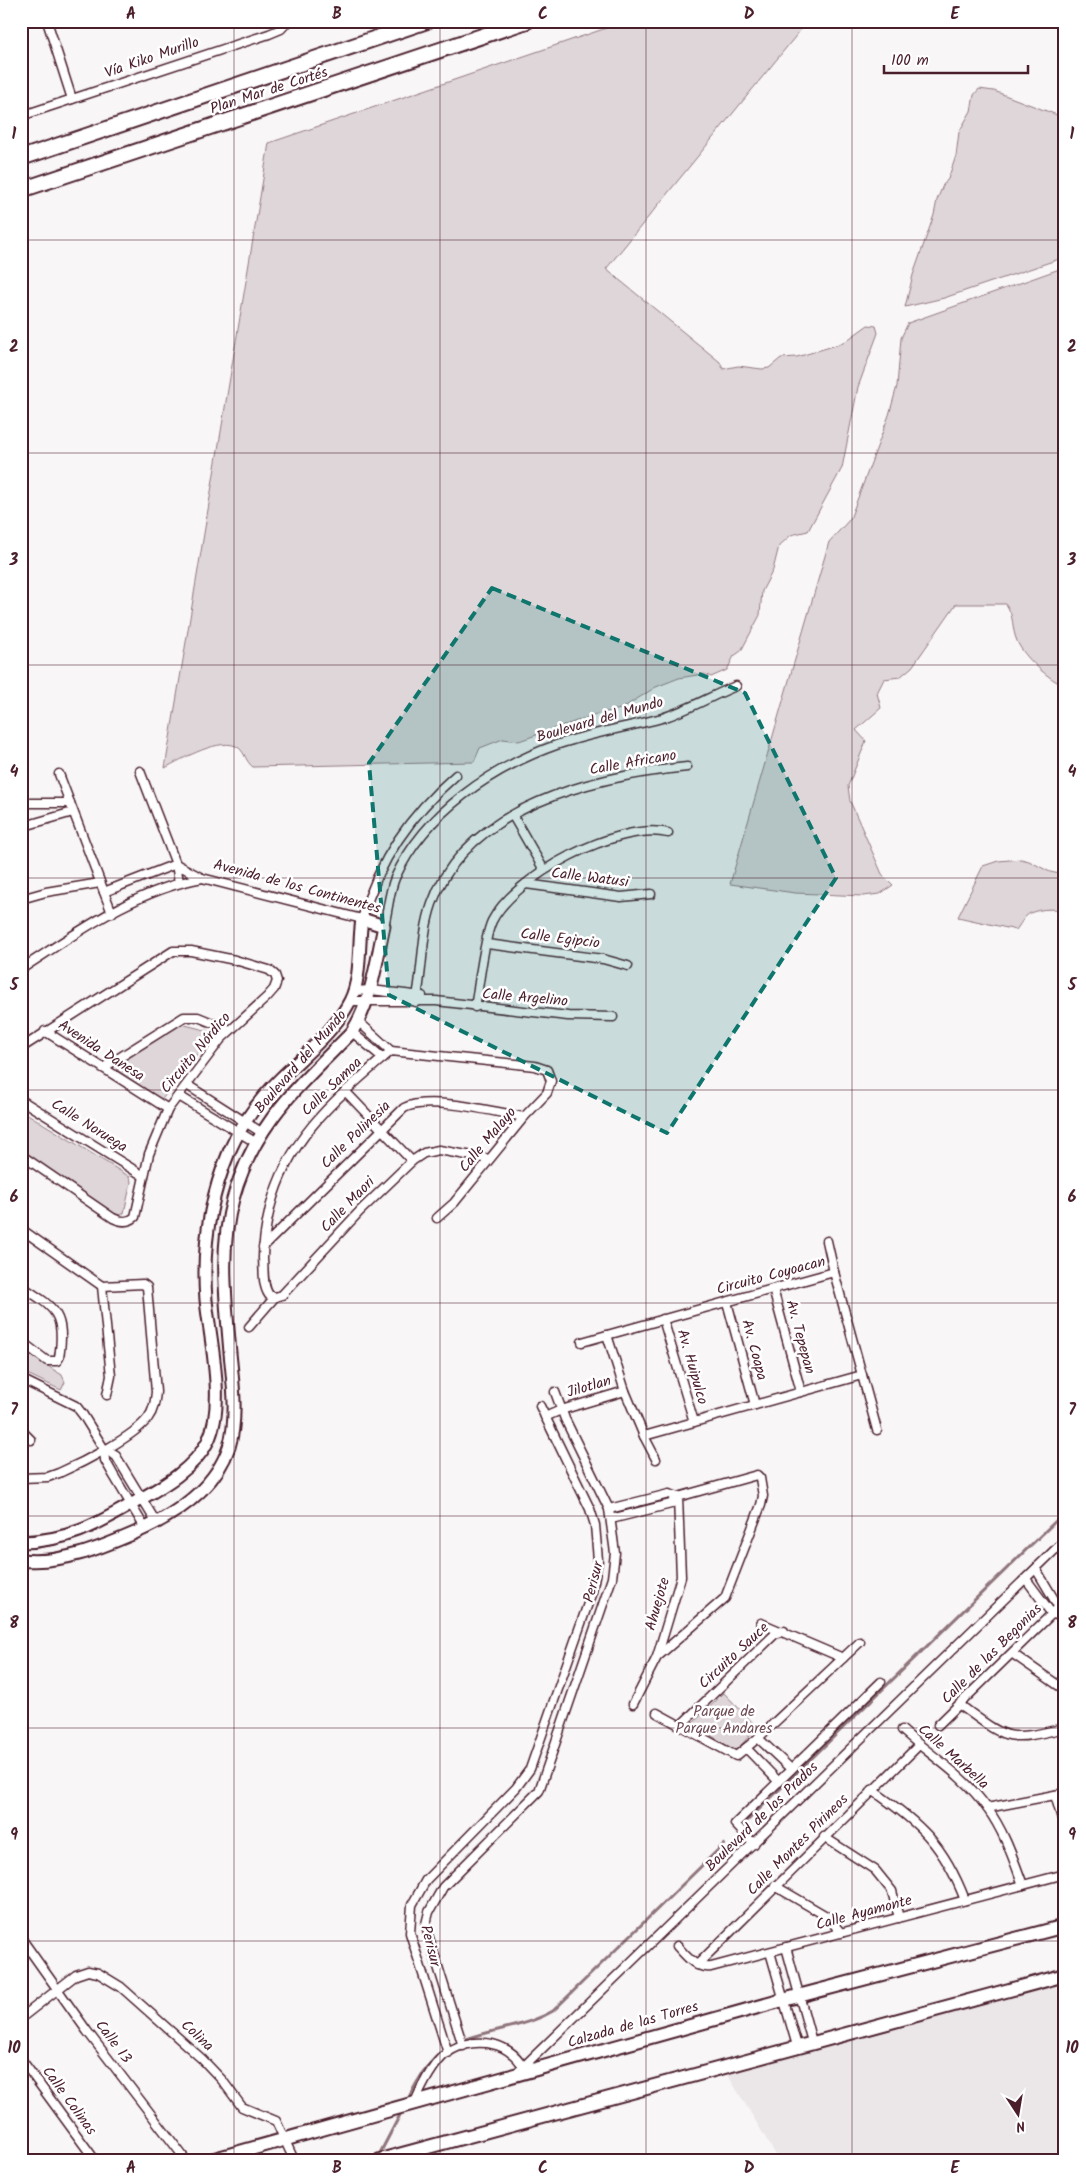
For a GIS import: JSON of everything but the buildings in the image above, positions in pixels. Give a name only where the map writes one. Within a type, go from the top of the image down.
[{"type":"highway","name":"Plan Mar de Cortés","points":[[21,158],[427,21]]},
{"type":"highway","name":"Plan Mar de Cortés","points":[[21,190],[527,21]]},
{"type":"main road","name":"Calzada de las Torres","points":[[211,2160],[431,2098],[519,2071],[1065,1926]]},
{"type":"main road","points":[[380,2160],[1065,1975]]},
{"type":"street","points":[[46,21],[72,99]]},
{"type":"street","name":"Vía Kiko Murillo","points":[[21,116],[269,34],[280,29],[288,21]]},
{"type":"street","name":"Boulevard del Mundo","points":[[21,1560],[33,1561],[71,1556],[99,1548],[145,1528],[182,1507],[212,1479],[229,1448],[232,1427],[233,1386],[224,1258],[232,1202],[245,1162],[258,1137],[282,1104],[352,1032],[358,1021],[370,995],[395,879],[417,841],[451,804],[513,764],[558,745],[682,711],[736,686]]},
{"type":"street","name":"Calle Africano","points":[[417,998],[424,932],[432,904],[441,882],[455,861],[471,845],[513,816],[567,790],[598,780],[654,770],[687,767]]},
{"type":"street","points":[[140,771],[176,864],[179,882]]},
{"type":"street","points":[[59,774],[112,913]]},
{"type":"street","name":"Boulevard del Mundo","points":[[21,1542],[43,1541],[74,1534],[94,1526],[143,1498],[189,1465],[208,1441],[213,1423],[214,1382],[206,1299],[205,1250],[216,1188],[242,1127],[280,1080],[322,1039],[352,996],[362,919],[376,876],[388,852],[417,813],[456,775]]},
{"type":"street","points":[[21,803],[70,803]]},
{"type":"street","points":[[21,828],[74,812]]},
{"type":"street","points":[[513,816],[544,870]]},
{"type":"street","points":[[475,1007],[490,924],[498,910],[526,884],[544,870],[612,838],[639,831],[654,830],[668,833]]},
{"type":"street","points":[[104,892],[176,864]]},
{"type":"street","name":"Avenida de los Continentes","points":[[176,864],[202,878],[384,926]]},
{"type":"street","name":"Avenida de los Continentes","points":[[24,967],[112,913],[153,891],[179,882],[202,878]]},
{"type":"street","points":[[21,899],[69,887],[100,882]]},
{"type":"street","name":"Calle Watusi","points":[[526,884],[621,897],[651,894]]},
{"type":"street","name":"Calle Egipcio","points":[[487,944],[603,959],[628,966]]},
{"type":"street","name":"Circuito Nórdico","points":[[21,1048],[166,955],[182,950],[235,960],[268,970],[275,975],[274,989],[230,1030],[168,1108],[157,1130],[142,1175],[135,1217],[131,1221],[119,1221],[21,1155]]},
{"type":"street","points":[[21,955],[24,967]]},
{"type":"street","name":"Calle Argelino","points":[[352,996],[370,995],[417,998],[475,1007],[568,1016],[613,1017]]},
{"type":"street","points":[[103,1068],[184,1017],[198,1017],[230,1030]]},
{"type":"street","points":[[358,1021],[391,1051]]},
{"type":"street","name":"Avenida Danesa","points":[[45,1031],[168,1108]]},
{"type":"street","points":[[352,1032],[383,1058]]},
{"type":"street","name":"Calle Samoa","points":[[275,1297],[269,1295],[265,1286],[263,1247],[274,1192],[286,1164],[312,1123],[391,1051]]},
{"type":"street","name":"Calle Malayo","points":[[391,1051],[542,1067],[549,1074],[551,1081],[547,1093],[524,1117],[454,1203],[437,1218]]},
{"type":"street","points":[[187,1085],[258,1137]]},
{"type":"street","points":[[345,1091],[412,1161]]},
{"type":"street","points":[[179,1096],[242,1127]]},
{"type":"street","name":"Calle Noruega","points":[[21,1100],[142,1175]]},
{"type":"street","name":"Calle Polinesia","points":[[263,1247],[382,1129],[404,1108],[412,1104],[425,1102],[524,1117]]},
{"type":"street","name":"Calle Maori","points":[[249,1327],[275,1297],[282,1295],[360,1211],[412,1161],[424,1153],[439,1150],[489,1159]]},
{"type":"street","points":[[21,1230],[102,1286],[143,1284],[147,1287],[156,1392],[156,1402],[148,1419],[104,1449],[74,1466],[48,1477],[21,1478]]},
{"type":"street","points":[[827,1241],[834,1272]]},
{"type":"street","name":"Circuito Coyoacan","points":[[582,1342],[834,1272],[877,1430]]},
{"type":"street","points":[[21,1286],[46,1302],[57,1314],[60,1328],[58,1358],[52,1362],[47,1361],[21,1341]]},
{"type":"street","points":[[102,1286],[111,1376],[107,1395]]},
{"type":"street","name":"Av. Tepepan","points":[[773,1289],[801,1392]]},
{"type":"street","name":"Av. Coapa","points":[[727,1302],[755,1405]]},
{"type":"street","name":"Av. Huipulco","points":[[663,1319],[694,1422]]},
{"type":"street","points":[[607,1335],[625,1391],[656,1459]]},
{"type":"street","points":[[644,1436],[862,1375]]},
{"type":"street","points":[[21,1379],[76,1406],[104,1449],[116,1456],[156,1522]]},
{"type":"street","name":"Jilotlan","points":[[561,1410],[625,1391]]},
{"type":"street","name":"Perisur","points":[[463,2046],[433,1954],[426,1924],[429,1912],[443,1887],[539,1791],[612,1578],[615,1553],[610,1509],[561,1410],[555,1392]]},
{"type":"street","name":"Perisur","points":[[448,2053],[415,1953],[409,1920],[412,1904],[426,1880],[524,1778],[534,1759],[592,1592],[598,1560],[596,1532],[590,1509],[540,1406]]},
{"type":"street","points":[[545,1417],[561,1410]]},
{"type":"street","points":[[21,1430],[31,1440]]},
{"type":"street","points":[[208,1441],[229,1448]]},
{"type":"street","points":[[104,1449],[105,1460],[145,1528]]},
{"type":"street","points":[[114,1476],[118,1472],[125,1470]]},
{"type":"street","points":[[611,1519],[671,1504],[678,1497],[757,1475],[760,1478],[763,1496],[725,1598],[657,1657],[633,1704]]},
{"type":"street","points":[[610,1509],[669,1494],[678,1497]]},
{"type":"street","name":"Ahuejote","points":[[657,1657],[681,1577],[678,1497]]},
{"type":"street","name":"Boulevard de los Prados","points":[[519,2071],[1065,1540]]},
{"type":"street","points":[[1026,1579],[1052,1614],[1064,1616],[1062,1604],[1036,1569]]},
{"type":"street","name":"Calle de las Begonias","points":[[938,1726],[1062,1604]]},
{"type":"street","name":"Circuito Sauce","points":[[761,1623],[843,1658]]},
{"type":"street","name":"Circuito Sauce","points":[[681,1725],[775,1634],[784,1632]]},
{"type":"street","points":[[657,1713],[733,1755],[739,1754],[860,1642]]},
{"type":"street","points":[[1013,1654],[1065,1690]]},
{"type":"street","name":"Boulevard de los Prados","points":[[754,1844],[736,1824],[881,1682]]},
{"type":"street","points":[[960,1705],[999,1733],[1008,1736],[1031,1736],[1065,1728]]},
{"type":"street","name":"Calle Marbella","points":[[902,1730],[956,1774],[987,1808],[1003,1834],[1024,1885]]},
{"type":"street","points":[[758,1738],[792,1769]]},
{"type":"street","name":"Calle Montes Pirineos","points":[[697,1965],[919,1745]]},
{"type":"street","points":[[746,1748],[779,1782]]},
{"type":"street","points":[[534,1759],[549,1764]]},
{"type":"street","points":[[872,1790],[904,1812],[926,1832],[955,1875],[965,1900]]},
{"type":"street","points":[[987,1808],[1065,1792]]},
{"type":"street","points":[[1055,1795],[1065,1829]]},
{"type":"street","points":[[471,1835],[484,1846]]},
{"type":"street","points":[[824,1838],[876,1870],[892,1891],[899,1918]]},
{"type":"street","name":"Calle Ayamonte","points":[[697,1965],[703,1968],[711,1967],[1065,1874]]},
{"type":"street","points":[[776,1886],[828,1917],[841,1933]]},
{"type":"street","name":"Calle 13","points":[[21,1938],[186,2160]]},
{"type":"street","points":[[677,1946],[697,1965]]},
{"type":"street","points":[[786,1947],[812,2042]]},
{"type":"street","points":[[770,1952],[797,2046]]},
{"type":"street","name":"Colina","points":[[58,1989],[76,1975],[88,1971],[98,1972],[116,1984],[215,2071],[242,2106],[276,2121],[286,2139],[294,2160]]},
{"type":"street","points":[[21,2018],[58,1989]]},
{"type":"street","points":[[415,2102],[433,2068],[448,2053],[463,2046],[474,2043],[494,2044],[513,2053],[519,2071]]},
{"type":"street","name":"Calle Colinas","points":[[21,2059],[96,2160]]},
{"type":"highlighted area","points":[[492,588],[745,693],[836,878],[667,1133],[389,995],[369,763]]},
{"type":"shaded area","points":[[1065,1982],[1065,2160],[779,2160],[726,2072]]},
{"type":"green space","points":[[627,21],[808,21],[606,269],[720,362],[723,369],[738,366],[769,368],[781,358],[797,357],[843,343],[868,325],[876,326],[878,333],[858,387],[842,468],[808,531],[791,535],[779,546],[773,570],[762,591],[760,615],[741,651],[734,656],[727,670],[711,677],[704,674],[679,678],[656,687],[621,709],[597,714],[519,741],[503,739],[480,748],[474,762],[253,767],[239,748],[232,745],[223,745],[202,750],[165,768],[269,143]]},
{"type":"green space","points":[[979,89],[994,91],[1065,118],[1065,257],[944,298],[905,307],[913,275],[934,215],[937,200],[943,185],[948,179],[956,156],[959,132],[971,111],[974,95]]},
{"type":"green space","points":[[1065,267],[1065,686],[1044,673],[1025,654],[1017,641],[1011,614],[1006,604],[956,604],[912,667],[900,677],[884,679],[877,693],[881,708],[856,730],[866,741],[848,786],[850,801],[882,874],[893,885],[880,894],[863,896],[795,893],[730,884],[829,542],[850,519],[889,415],[897,386],[901,338],[908,323]]},
{"type":"green space","points":[[1021,859],[1050,872],[1065,875],[1065,911],[1050,909],[1033,912],[1025,917],[1016,930],[958,917],[983,866],[998,861]]},
{"type":"green space","points":[[181,1024],[209,1031],[210,1037],[163,1098],[159,1099],[117,1070],[116,1065]]},
{"type":"green space","points":[[21,1110],[130,1177],[131,1182],[124,1213],[118,1216],[109,1212],[21,1152]]},
{"type":"green space","points":[[21,1349],[62,1375],[65,1382],[61,1390],[21,1371]]},
{"type":"green space","name":"Parque de Parque Andares","points":[[724,1693],[757,1727],[736,1751],[692,1724]]},
{"type":"waterway","points":[[746,1822],[1065,1512]]},
{"type":"waterway","points":[[407,2101],[426,2069],[445,2049],[470,2038],[530,2021],[553,2011],[724,1844]]},
{"type":"waterway","points":[[378,2157],[402,2111]]}]
